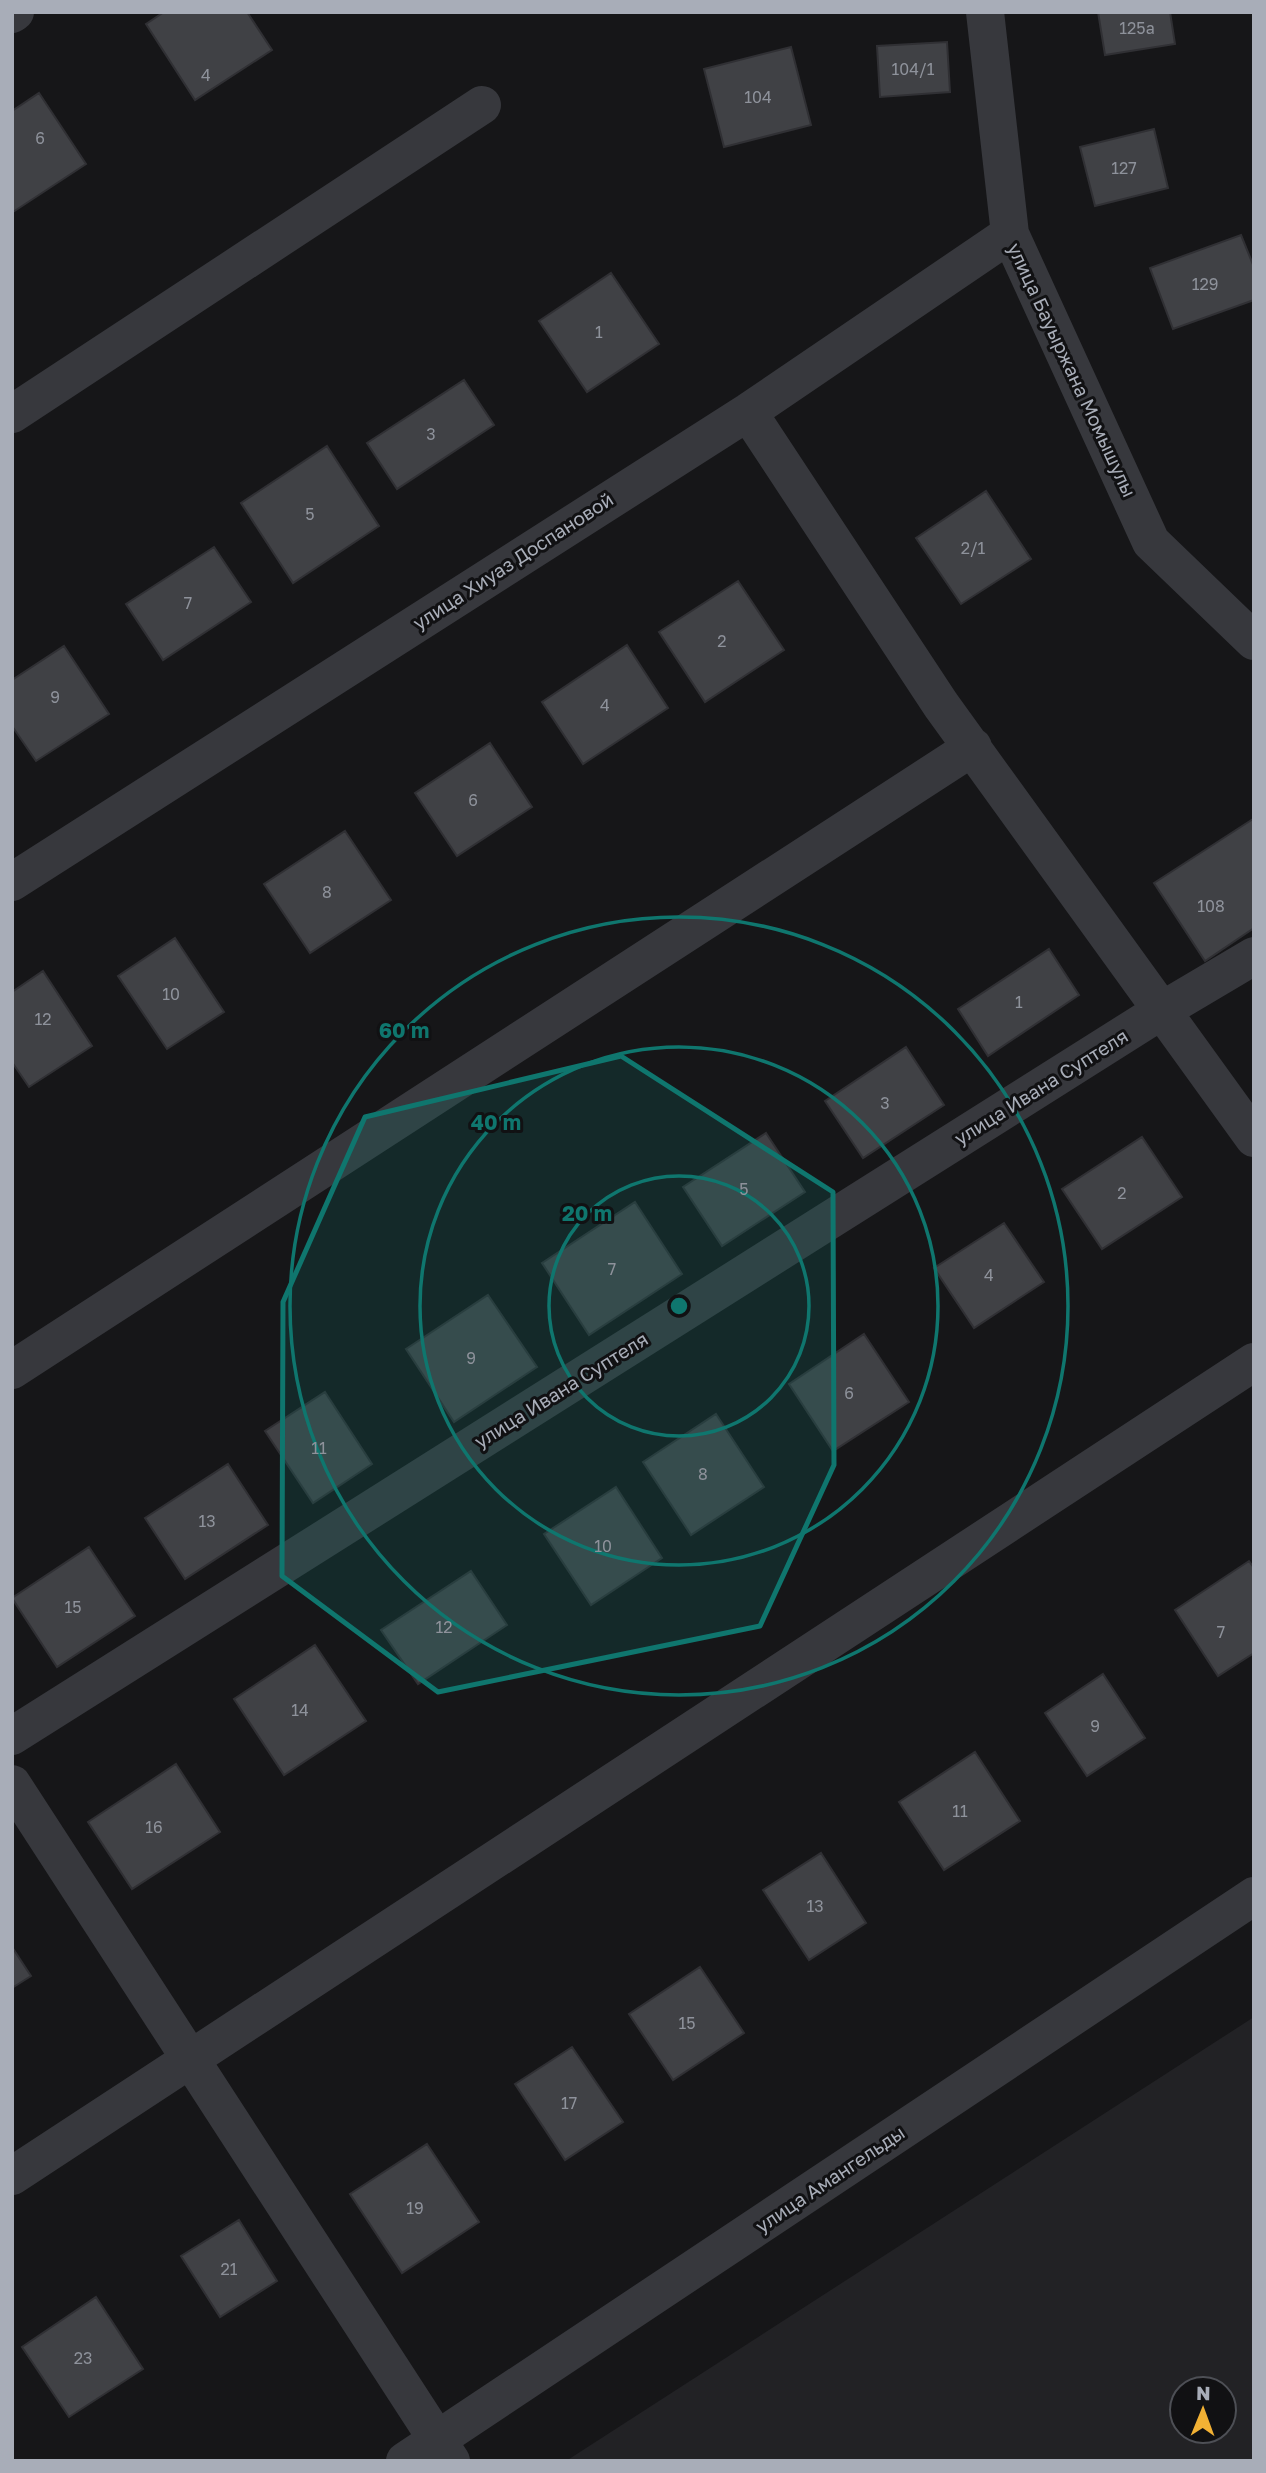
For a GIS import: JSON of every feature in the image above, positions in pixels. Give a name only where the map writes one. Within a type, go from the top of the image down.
[{"type":"street","name":"улица Бауыржана Момышулы","points":[[985,12],[1010,234],[1151,542],[1254,641]]},
{"type":"street","points":[[12,414],[482,105]]},
{"type":"street","name":"улица Хиуаз Доспановой","points":[[12,881],[748,412],[1010,234]]},
{"type":"street","points":[[748,412],[941,705],[1254,1138]]},
{"type":"street","points":[[12,1370],[973,747]]},
{"type":"street","name":"улица Ивана Суптеля","points":[[12,1736],[1161,1011],[1254,956]]},
{"type":"street","points":[[12,2176],[1254,1362]]},
{"type":"street","points":[[12,1784],[445,2451]]},
{"type":"street","name":"улица Амангельды","points":[[405,2461],[445,2451],[1254,1896]]},
{"type":"highlighted area","points":[[621,1056],[833,1192],[834,1465],[760,1626],[438,1692],[282,1576],[283,1302],[365,1117]]},
{"type":"shaded area","points":[[1254,2017],[1254,2461],[566,2461]]},
{"type":"building","points":[[164,12],[247,12],[272,50],[195,100],[146,24]]},
{"type":"building","points":[[1098,12],[1170,12],[1175,44],[1105,55]]},
{"type":"building","points":[[947,42],[950,92],[880,97],[877,46]]},
{"type":"building","points":[[791,47],[811,125],[724,147],[704,69]]},
{"type":"building","points":[[39,93],[86,164],[13,212],[12,111]]},
{"type":"building","points":[[1154,129],[1168,188],[1095,206],[1080,147]]},
{"type":"building","points":[[1241,235],[1254,267],[1254,300],[1173,329],[1150,268]]},
{"type":"building","points":[[611,273],[659,344],[587,392],[539,321]]},
{"type":"building","points":[[464,380],[494,425],[397,489],[367,443]]},
{"type":"building","points":[[327,446],[379,526],[293,583],[241,503]]},
{"type":"building","points":[[986,491],[1031,559],[961,604],[916,538]]},
{"type":"building","points":[[214,547],[251,602],[163,660],[126,604]]},
{"type":"building","points":[[738,581],[784,650],[705,702],[659,632]]},
{"type":"building","points":[[627,645],[668,708],[583,764],[542,702]]},
{"type":"building","points":[[64,646],[109,714],[36,761],[12,726],[12,680]]},
{"type":"building","points":[[490,743],[532,807],[457,856],[415,793]]},
{"type":"building","points":[[1253,819],[1254,928],[1205,961],[1154,883]]},
{"type":"building","points":[[345,831],[391,900],[310,953],[264,884]]},
{"type":"building","points":[[175,938],[224,1012],[167,1049],[118,976]]},
{"type":"building","points":[[1049,949],[1079,995],[988,1056],[958,1009]]},
{"type":"building","points":[[43,971],[92,1046],[29,1087],[12,1062],[12,992]]},
{"type":"building","points":[[906,1047],[944,1105],[863,1158],[825,1101]]},
{"type":"building","points":[[766,1133],[805,1192],[722,1246],[683,1187]]},
{"type":"building","points":[[1142,1137],[1182,1197],[1102,1249],[1062,1189]]},
{"type":"building","points":[[635,1202],[682,1274],[589,1335],[542,1263]]},
{"type":"building","points":[[1004,1223],[1044,1282],[974,1328],[934,1268]]},
{"type":"building","points":[[488,1295],[537,1367],[454,1422],[406,1349]]},
{"type":"building","points":[[864,1334],[909,1402],[833,1451],[789,1384]]},
{"type":"building","points":[[325,1392],[372,1464],[313,1503],[265,1431]]},
{"type":"building","points":[[716,1414],[764,1487],[691,1535],[643,1462]]},
{"type":"building","points":[[228,1464],[268,1525],[185,1579],[145,1518]]},
{"type":"building","points":[[616,1487],[662,1558],[591,1605],[544,1534]]},
{"type":"building","points":[[89,1547],[135,1616],[57,1667],[12,1598]]},
{"type":"building","points":[[1249,1561],[1254,1568],[1254,1653],[1218,1676],[1175,1610]]},
{"type":"building","points":[[471,1571],[507,1625],[418,1684],[381,1630]]},
{"type":"building","points":[[315,1645],[366,1721],[284,1775],[234,1699]]},
{"type":"building","points":[[1103,1674],[1145,1738],[1087,1776],[1045,1713]]},
{"type":"building","points":[[975,1752],[1020,1821],[944,1870],[899,1802]]},
{"type":"building","points":[[176,1764],[220,1832],[132,1889],[88,1822]]},
{"type":"building","points":[[821,1853],[866,1923],[809,1960],[763,1890]]},
{"type":"building","points":[[12,1947],[31,1976],[12,1988]]},
{"type":"building","points":[[700,1967],[744,2033],[673,2080],[629,2014]]},
{"type":"building","points":[[572,2047],[623,2122],[565,2160],[515,2084]]},
{"type":"building","points":[[427,2144],[479,2222],[402,2273],[350,2194]]},
{"type":"building","points":[[239,2220],[277,2281],[220,2317],[181,2256]]},
{"type":"building","points":[[96,2297],[143,2369],[69,2417],[22,2347]]}]
